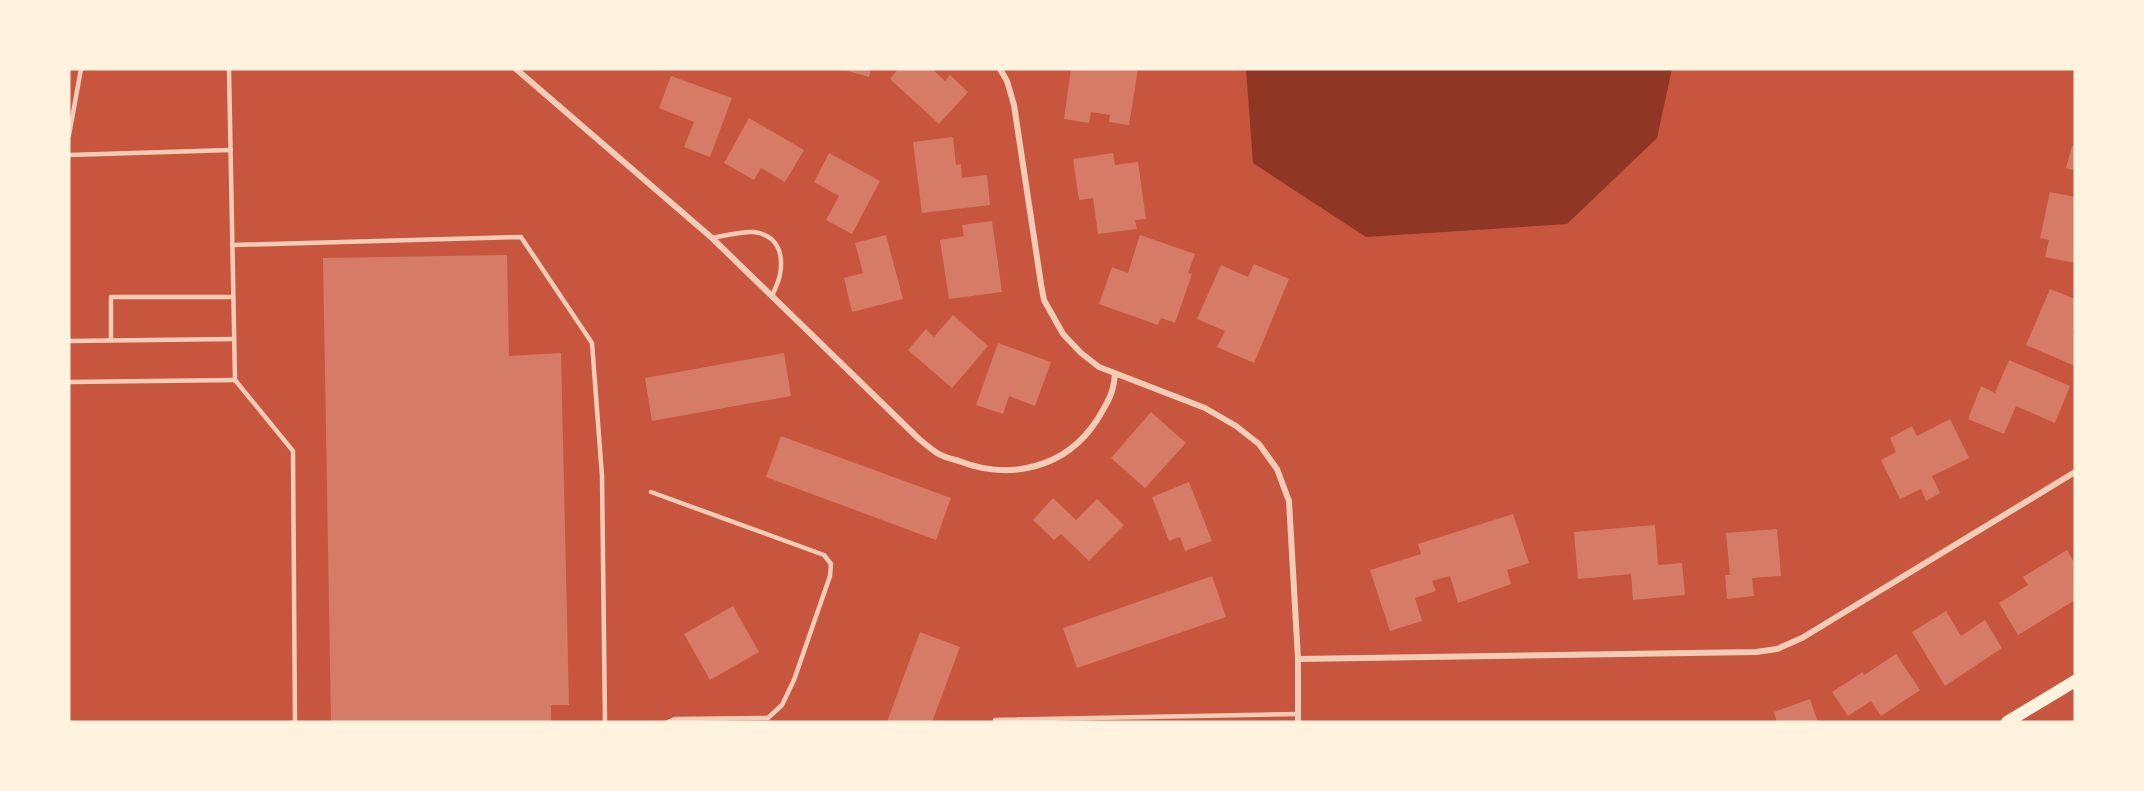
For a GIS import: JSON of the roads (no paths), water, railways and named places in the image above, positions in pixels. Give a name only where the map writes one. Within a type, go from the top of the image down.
[{"type":"main road","points":[[2007,722],[2075,681]]},
{"type":"street","points":[[516,69],[712,238],[919,439],[938,454],[974,467],[1012,471],[1055,458],[1078,442],[1090,430],[1113,395],[1115,374]]},
{"type":"street","points":[[1000,69],[1007,81],[1014,105],[1044,300],[1063,334],[1081,353],[1099,367],[1205,408],[1236,426],[1259,444],[1277,469],[1288,501],[1298,659],[1298,722]]},
{"type":"street","points":[[1298,659],[1756,652],[1777,649],[1802,638],[2075,472]]},
{"type":"lane","points":[[69,135],[81,69]]},
{"type":"lane","points":[[229,69],[235,380],[293,451],[295,722]]},
{"type":"lane","points":[[69,155],[231,150]]},
{"type":"lane","points":[[712,238],[752,232],[767,235],[776,243],[780,255],[780,275],[772,297]]},
{"type":"lane","points":[[232,245],[521,237],[592,343],[602,476],[605,722]]},
{"type":"lane","points":[[111,340],[111,297],[233,297]]},
{"type":"lane","points":[[69,341],[234,339]]},
{"type":"lane","points":[[69,382],[235,380]]},
{"type":"lane","points":[[651,492],[824,555],[831,564],[830,576],[795,681],[783,705],[768,718],[675,719],[668,722]]},
{"type":"lane","points":[[995,720],[1298,714]]}]
